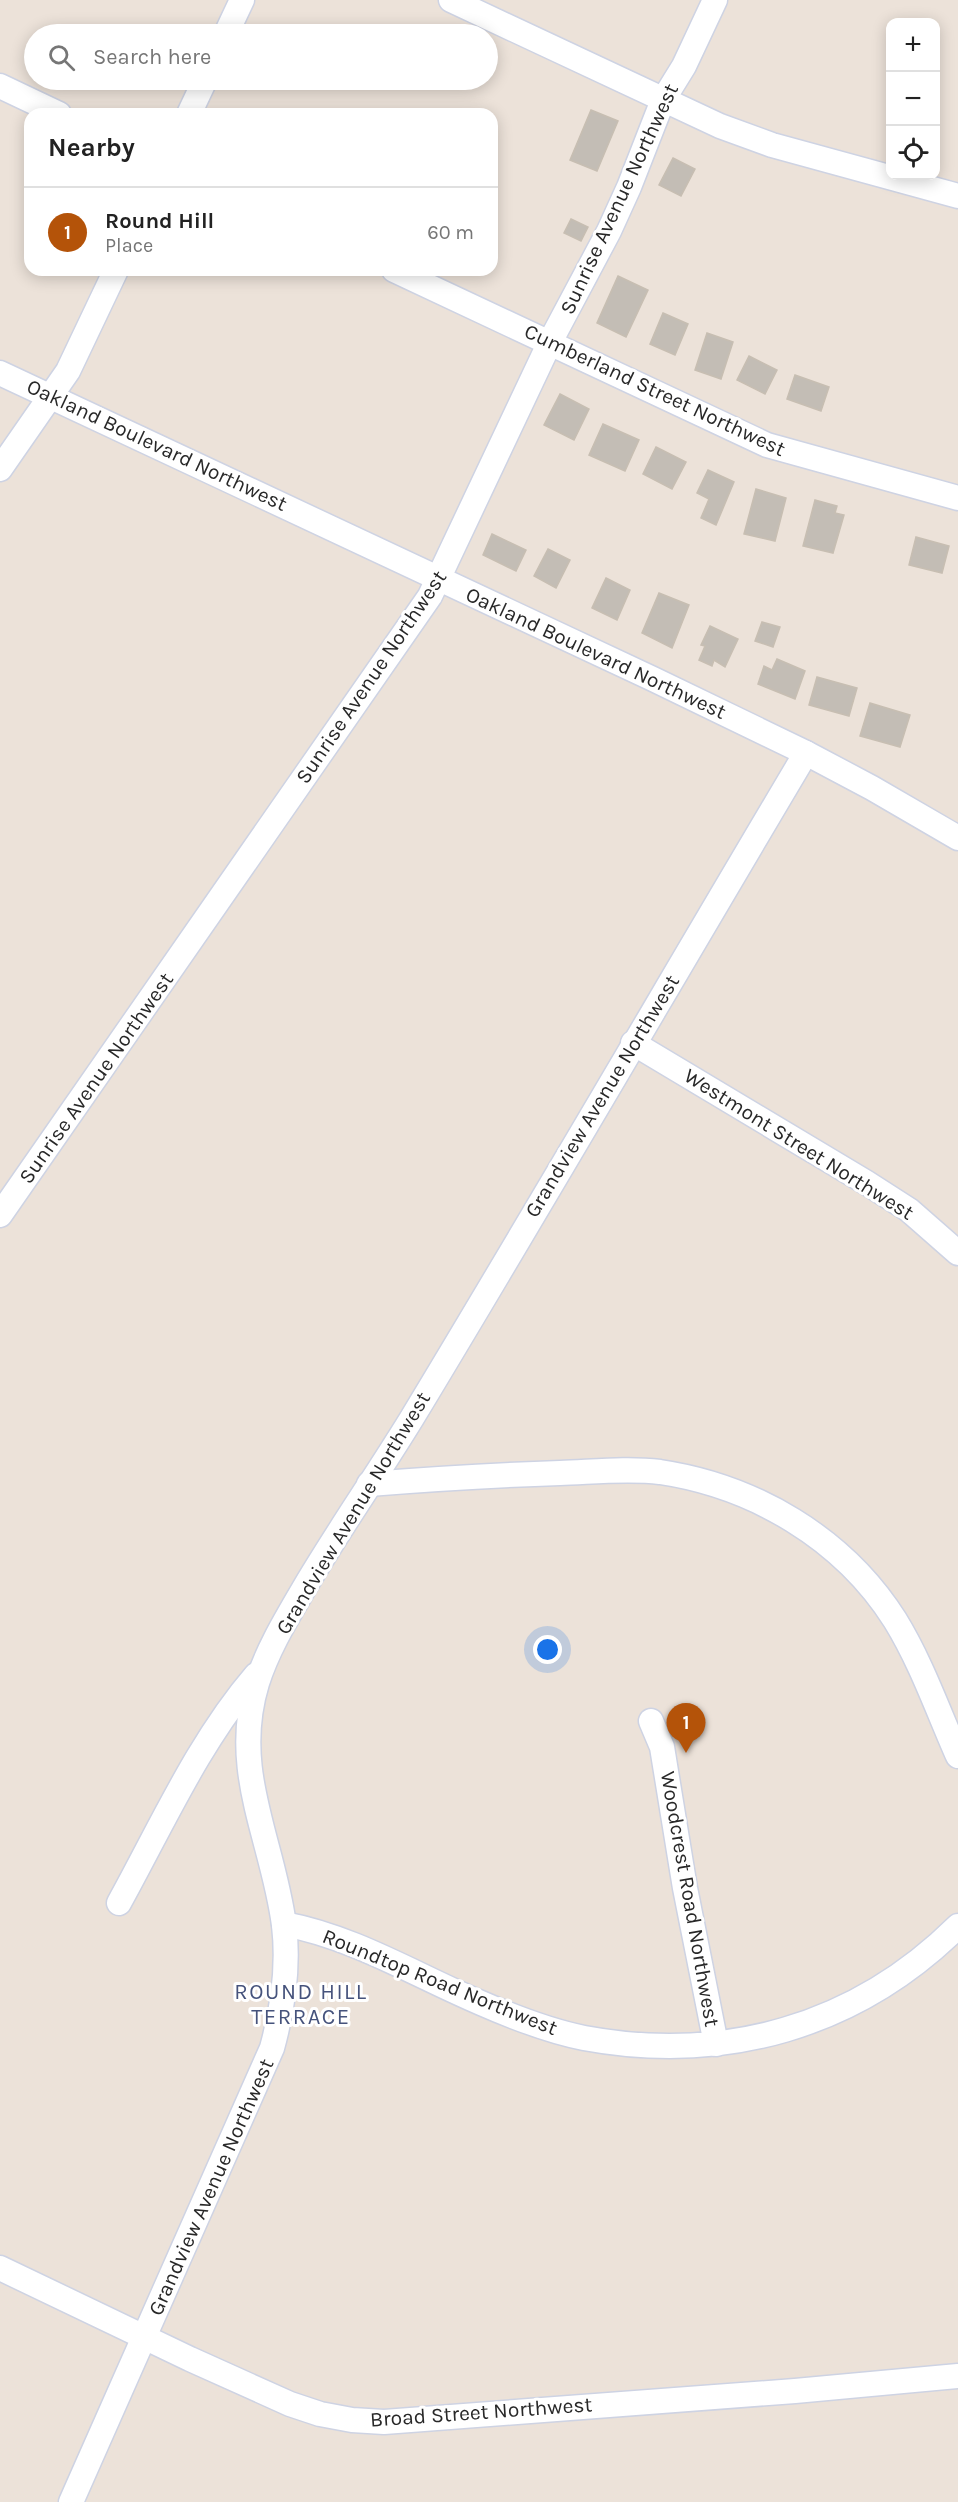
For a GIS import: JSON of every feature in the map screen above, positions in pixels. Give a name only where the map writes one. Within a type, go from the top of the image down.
[{"type":"street","points":[[231,24],[242,0]]},
{"type":"street","points":[[451,0],[720,126],[772,145],[958,196]]},
{"type":"street","name":"Sunrise Avenue Northwest","points":[[0,1215],[430,596],[550,342],[609,231],[663,100],[684,66],[716,0]]},
{"type":"street","points":[[0,86],[46,108]]},
{"type":"street","points":[[192,108],[200,90]]},
{"type":"street","points":[[0,469],[68,371],[113,276]]},
{"type":"street","name":"Cumberland Street Northwest","points":[[407,276],[767,445],[958,498]]},
{"type":"street","name":"Oakland Boulevard Northwest","points":[[0,373],[806,753],[958,838]]},
{"type":"street","name":"Grandview Avenue Northwest","points":[[71,2502],[272,2048],[280,2017],[285,1977],[284,1924],[276,1881],[258,1816],[248,1767],[247,1739],[250,1710],[263,1666],[284,1623],[410,1421],[806,753]]},
{"type":"street","name":"Westmont Street Northwest","points":[[633,1043],[876,1188],[909,1210],[958,1253]]},
{"type":"street","points":[[369,1484],[460,1477],[621,1471],[658,1472],[694,1479],[764,1503],[816,1535],[851,1566],[872,1589],[895,1620],[922,1673],[958,1756]]},
{"type":"street","points":[[119,1904],[212,1735],[235,1699],[263,1666]]},
{"type":"street","name":"Woodcrest Road Northwest","points":[[651,1721],[662,1747],[685,1888],[716,2044]]},
{"type":"street","name":"Roundtop Road Northwest","points":[[284,1924],[343,1939],[481,2003],[530,2022],[581,2037],[618,2043],[664,2046],[716,2044],[782,2031],[824,2016],[900,1977],[932,1952],[958,1926]]},
{"type":"street","name":"Broad Street Northwest","points":[[0,2268],[144,2338],[290,2404],[320,2414],[352,2420],[384,2421],[795,2391],[958,2376]]},
{"type":"building","points":[[591,110],[618,121],[597,171],[570,160]]},
{"type":"building","points":[[673,158],[695,169],[681,196],[659,185]]},
{"type":"building","points":[[571,219],[588,227],[581,241],[564,233]]},
{"type":"building","points":[[618,276],[648,290],[626,337],[597,323]]},
{"type":"building","points":[[663,313],[688,324],[675,355],[650,344]]},
{"type":"building","points":[[707,333],[733,342],[721,379],[695,370]]},
{"type":"building","points":[[749,356],[777,370],[765,394],[737,380]]},
{"type":"building","points":[[795,375],[829,387],[821,411],[787,399]]},
{"type":"building","points":[[560,394],[589,409],[574,440],[544,425]]},
{"type":"building","points":[[603,424],[639,440],[625,471],[589,455]]},
{"type":"building","points":[[656,447],[686,462],[672,489],[643,474]]},
{"type":"building","points":[[708,470],[734,482],[716,525],[701,518],[709,499],[697,493]]},
{"type":"building","points":[[756,489],[786,498],[775,541],[744,534]]},
{"type":"building","points":[[815,500],[837,506],[835,513],[844,515],[833,553],[803,546]]},
{"type":"building","points":[[492,534],[526,550],[516,571],[483,555]]},
{"type":"building","points":[[916,537],[949,546],[942,573],[909,565]]},
{"type":"building","points":[[548,549],[570,560],[556,588],[534,576]]},
{"type":"building","points":[[606,578],[630,590],[617,620],[592,608]]},
{"type":"building","points":[[659,593],[689,605],[672,648],[642,633]]},
{"type":"building","points":[[762,622],[780,627],[773,647],[755,641]]},
{"type":"building","points":[[710,626],[738,639],[725,667],[714,660],[712,666],[699,660],[705,646],[701,645]]},
{"type":"building","points":[[777,659],[805,671],[795,699],[758,684],[764,666],[772,670]]},
{"type":"building","points":[[817,677],[857,688],[849,716],[809,705]]},
{"type":"building","points":[[870,703],[910,715],[900,747],[860,736]]},
{"type":"place","name":"Round Hill","points":[[686,1753]]},
{"type":"district","name":"ROUND HILL TERRACE","points":[[301,2004]]}]
